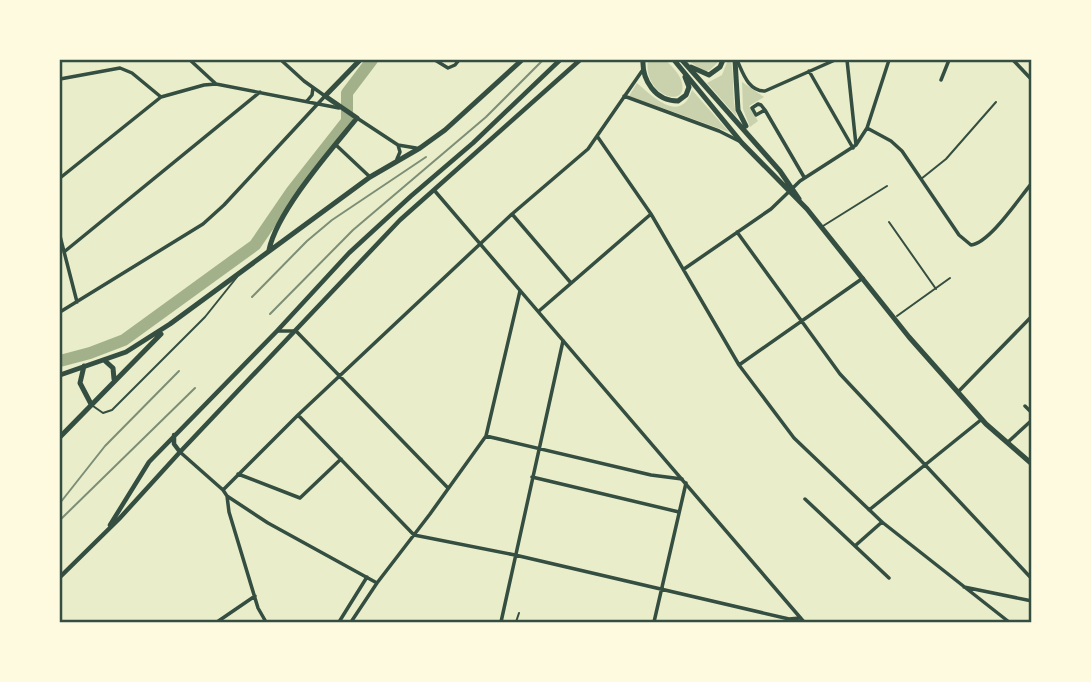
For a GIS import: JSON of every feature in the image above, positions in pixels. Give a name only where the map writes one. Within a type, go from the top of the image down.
[{"type":"main road","points":[[269,250],[272,236],[288,209],[355,116],[326,96],[360,60]]},
{"type":"main road","points":[[60,374],[126,352],[170,324],[370,177],[445,130],[522,60]]},
{"type":"main road","points":[[109,527],[139,475],[174,434],[378,225],[473,143],[560,60]]},
{"type":"main road","points":[[60,576],[119,519],[374,246],[580,60]]},
{"type":"main road","points":[[643,60],[642,71],[645,79],[659,95],[672,101],[678,101],[686,95],[689,87],[680,62]]},
{"type":"main road","points":[[680,62],[709,75],[720,67],[723,60]]},
{"type":"main road","points":[[736,60],[738,110],[750,135]]},
{"type":"main road","points":[[680,62],[750,135],[800,202],[958,393],[1006,443],[1031,464]]},
{"type":"main road","points":[[680,62],[742,143],[791,190]]},
{"type":"main road","points":[[60,437],[170,324]]},
{"type":"main road","points":[[104,360],[113,368],[114,379]]},
{"type":"main road","points":[[84,366],[80,377],[83,391],[91,404]]},
{"type":"main road","points":[[83,391],[101,392]]},
{"type":"main road","points":[[174,434],[174,444],[180,452]]},
{"type":"street","points":[[190,60],[216,84]]},
{"type":"street","points":[[60,312],[203,224],[326,96],[281,60]]},
{"type":"street","points":[[435,60],[448,68],[459,60]]},
{"type":"street","points":[[736,60],[749,85],[759,91],[765,91],[835,60]]},
{"type":"street","points":[[847,60],[854,147]]},
{"type":"street","points":[[684,269],[771,209],[804,177],[854,147],[867,128],[889,60]]},
{"type":"street","points":[[941,80],[949,60]]},
{"type":"street","points":[[1013,60],[1031,80]]},
{"type":"street","points":[[60,79],[120,68],[132,73],[161,97]]},
{"type":"street","points":[[223,490],[298,415],[512,214],[568,168],[597,136],[642,71]]},
{"type":"street","points":[[809,71],[854,147]]},
{"type":"street","points":[[60,178],[161,97],[204,85],[216,84],[344,109]]},
{"type":"street","points":[[306,102],[312,95],[313,88]]},
{"type":"street","points":[[64,253],[260,92]]},
{"type":"street","points":[[624,96],[719,131],[742,143]]},
{"type":"street","points":[[765,110],[804,177]]},
{"type":"street","points":[[355,116],[398,145],[420,148]]},
{"type":"street","points":[[867,128],[897,145],[965,242],[975,245],[989,234],[1031,183]]},
{"type":"street","points":[[597,136],[650,214],[740,365],[794,438],[882,522],[1009,622]]},
{"type":"street","points":[[336,145],[370,177]]},
{"type":"street","points":[[396,161],[400,152],[398,145]]},
{"type":"street","points":[[434,190],[804,622]]},
{"type":"street","points":[[512,214],[571,283]]},
{"type":"street","points":[[539,311],[650,214]]},
{"type":"street","points":[[737,232],[840,374],[1031,579]]},
{"type":"street","points":[[60,236],[77,302]]},
{"type":"street","points":[[740,365],[863,278]]},
{"type":"street","points":[[351,622],[376,583],[414,536],[486,436],[520,289]]},
{"type":"street","points":[[958,393],[1031,316]]},
{"type":"street","points":[[277,331],[296,331],[448,488]]},
{"type":"street","points":[[501,622],[563,340]]},
{"type":"street","points":[[1025,406],[1031,413]]},
{"type":"street","points":[[298,415],[414,536],[515,555],[789,619],[800,618]]},
{"type":"street","points":[[868,510],[982,419]]},
{"type":"street","points":[[1006,443],[1031,420]]},
{"type":"street","points":[[486,436],[684,481]]},
{"type":"street","points":[[180,452],[227,496],[268,523],[376,583]]},
{"type":"street","points":[[238,474],[300,498],[341,459]]},
{"type":"street","points":[[532,478],[679,512]]},
{"type":"street","points":[[654,622],[684,481]]},
{"type":"street","points":[[227,496],[229,512],[255,596],[266,622]]},
{"type":"street","points":[[805,499],[889,578]]},
{"type":"street","points":[[856,545],[882,522]]},
{"type":"street","points":[[339,622],[367,577]]},
{"type":"street","points":[[962,586],[1031,601]]},
{"type":"street","points":[[217,622],[255,596]]},
{"type":"lane","points":[[920,179],[946,159],[996,102]]},
{"type":"lane","points":[[822,227],[887,186]]},
{"type":"lane","points":[[889,222],[936,289]]},
{"type":"lane","points":[[91,404],[101,413],[112,410],[205,317],[241,271]]},
{"type":"lane","points":[[894,318],[950,278]]},
{"type":"lane","points":[[516,622],[519,613]]},
{"type":"green space","points":[[648,60],[666,60],[673,68],[682,83],[682,91],[678,96],[665,95],[658,90],[648,72]]},
{"type":"green space","points":[[688,60],[717,60],[717,63],[704,72]]},
{"type":"green space","points":[[728,60],[731,60],[737,117],[707,83],[722,75]]},
{"type":"green space","points":[[742,82],[764,97],[749,106],[758,121],[750,127],[743,109]]},
{"type":"green space","points":[[637,83],[658,100],[674,107],[681,106],[692,90],[729,132],[629,96]]},
{"type":"waterway","points":[[60,361],[124,340],[255,245],[292,191],[347,121],[347,93],[372,60]]},
{"type":"railway","points":[[270,314],[353,230],[486,117],[543,60]]},
{"type":"railway","points":[[252,297],[307,241],[332,220],[426,157]]},
{"type":"railway","points":[[60,503],[105,446],[179,371]]},
{"type":"railway","points":[[60,520],[195,388]]}]
